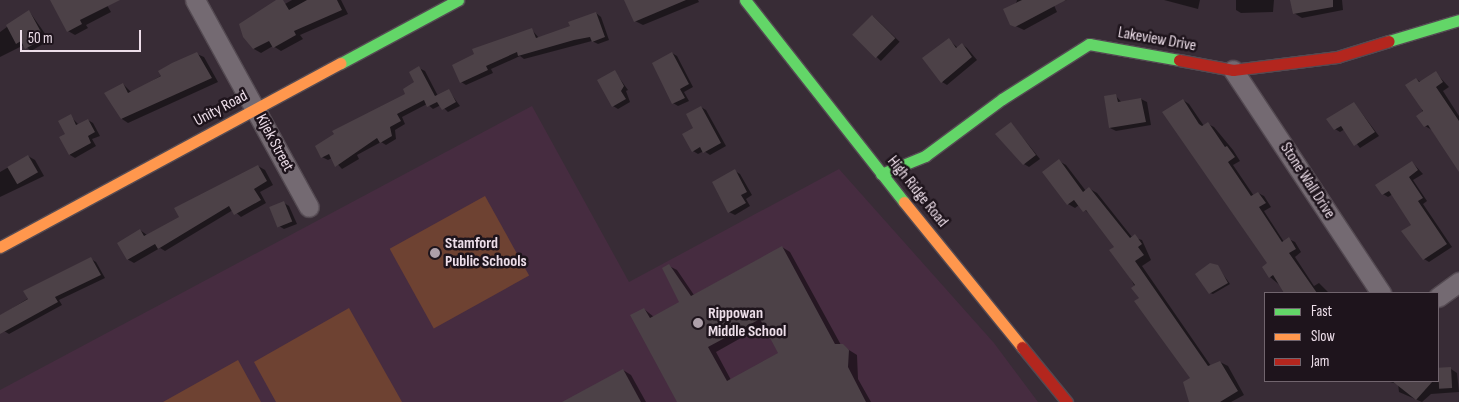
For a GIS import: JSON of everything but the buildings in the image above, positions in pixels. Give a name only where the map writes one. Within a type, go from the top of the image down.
[{"type":"street","name":"Kijek Street","points":[[195,0],[309,207]]},
{"type":"street","name":"Unity Road","points":[[0,247],[458,0]]},
{"type":"street","name":"High Ridge Road","points":[[745,0],[881,174],[1067,402]]},
{"type":"street","name":"Lakeview Drive","points":[[881,174],[925,156],[1002,99],[1089,44],[1233,70],[1337,57],[1458,22]]},
{"type":"street","name":"Stone Wall Drive","points":[[1233,70],[1380,292]]},
{"type":"street","points":[[1439,296],[1459,282]]},
{"type":"shaded area","name":"Stamford Public Schools","points":[[532,106],[629,282],[839,169],[994,343],[1038,402],[0,402],[0,390]]},
{"type":"shaded area","points":[[485,196],[529,276],[434,328],[390,249]]},
{"type":"shaded area","points":[[349,308],[402,402],[276,402],[254,362]]},
{"type":"shaded area","points":[[238,360],[261,402],[163,402]]},
{"type":"traffic: fast","points":[[341,63],[458,0]]},
{"type":"traffic: fast","points":[[745,0],[904,202]]},
{"type":"traffic: fast","points":[[1389,41],[1459,20]]},
{"type":"traffic: fast","points":[[881,174],[925,156],[1002,99],[1089,44],[1179,60]]},
{"type":"traffic: slow","points":[[0,247],[341,63]]},
{"type":"traffic: slow","points":[[904,202],[1022,347]]},
{"type":"traffic: jam","points":[[1179,60],[1233,70],[1337,57],[1389,41]]},
{"type":"traffic: jam","points":[[1022,347],[1067,402]]},
{"type":"place","name":"Stamford Public Schools","points":[[435,253]]},
{"type":"place","name":"Rippowan Middle School","points":[[698,323]]}]
